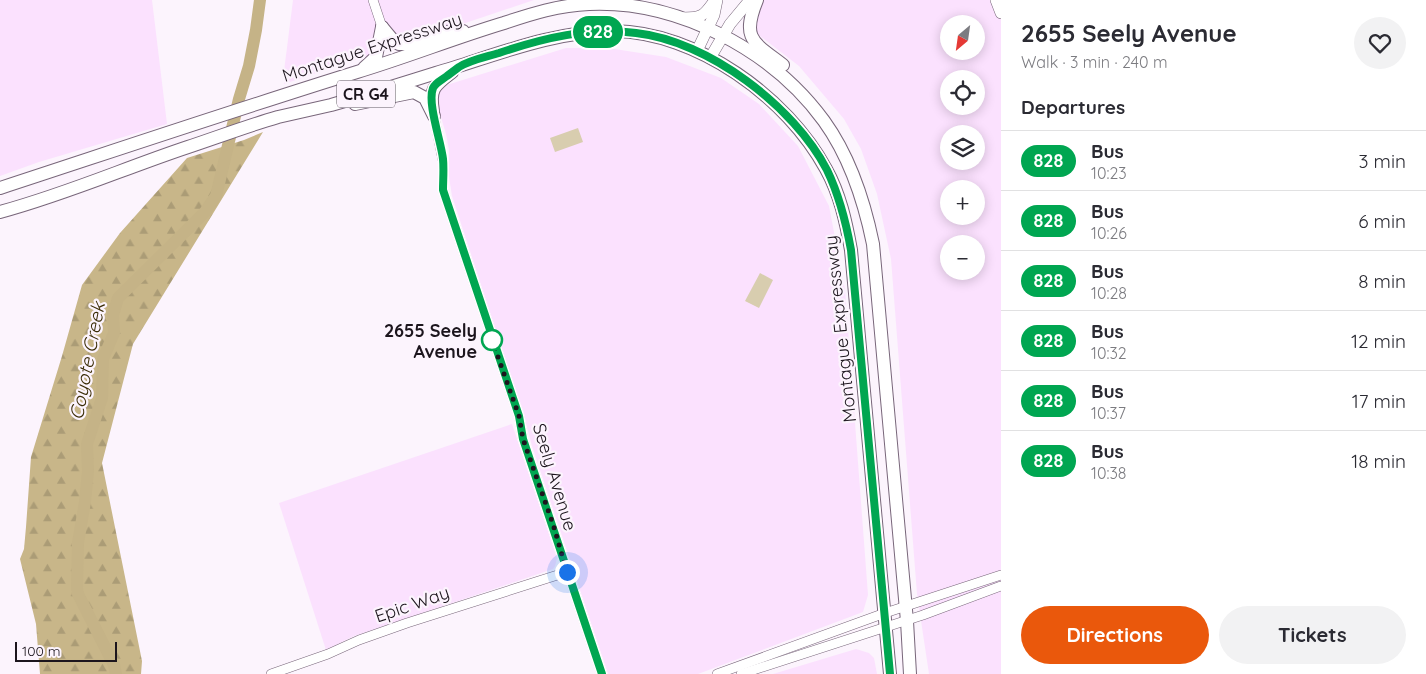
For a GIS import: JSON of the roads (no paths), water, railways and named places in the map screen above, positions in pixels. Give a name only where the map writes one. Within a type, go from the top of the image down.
[{"type":"highway","points":[[757,0],[752,12],[749,32],[753,41],[785,67],[793,85]]},
{"type":"highway","name":"Montague Expressway","points":[[0,188],[184,126],[359,72],[479,30],[544,10],[590,4],[636,7],[682,18],[722,35],[778,71],[793,85],[825,122],[857,183],[868,218],[873,244],[907,621],[910,674]]},
{"type":"highway","points":[[382,27],[399,44],[409,44],[445,32],[479,30]]},
{"type":"highway","points":[[359,72],[376,57],[382,27]]},
{"type":"highway","name":"Montague Expressway","points":[[0,212],[57,196],[184,148],[270,120],[329,105],[461,66],[530,43],[586,32],[615,31],[654,36],[697,51],[749,84],[771,100],[787,116],[821,161],[836,191],[847,227],[851,250],[890,674]]},
{"type":"highway","points":[[434,116],[433,88],[461,66]]},
{"type":"highway","points":[[329,105],[371,102],[414,92],[425,98],[434,116]]},
{"type":"main road","points":[[682,18],[697,18],[706,14],[716,0]]},
{"type":"main road","points":[[697,51],[714,15],[716,0]]},
{"type":"main road","points":[[710,58],[722,35],[750,0]]},
{"type":"main road","points":[[996,0],[1001,13]]},
{"type":"street","points":[[373,0],[382,27]]},
{"type":"street","name":"Seely Avenue","points":[[434,116],[443,160],[443,190],[519,416],[523,439],[602,674]]},
{"type":"street","name":"Epic Way","points":[[271,674],[407,623],[567,572]]},
{"type":"street","points":[[717,674],[729,672],[885,613],[1001,575]]},
{"type":"street","points":[[741,674],[907,621],[1001,586]]},
{"type":"street","points":[[752,670],[754,666],[790,653],[798,646]]},
{"type":"waterway","name":"Coyote Creek","points":[[116,674],[114,665],[78,594],[77,588],[78,543],[88,471],[87,444],[102,398],[103,359],[114,333],[113,315],[118,298],[205,212],[216,196],[239,99],[249,66],[260,0]]},
{"type":"place","name":"2655 Seely Avenue","points":[[492,340]]}]
